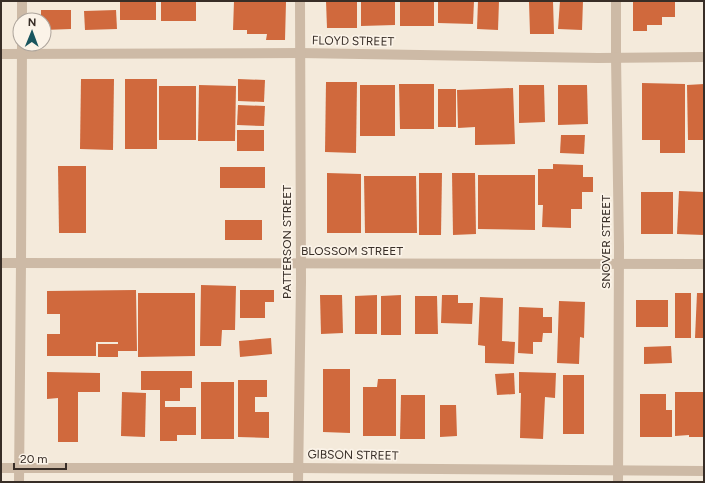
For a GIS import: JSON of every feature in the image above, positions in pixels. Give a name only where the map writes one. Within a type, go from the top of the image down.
[{"type":"street","points":[[22,1],[22,12]]},
{"type":"street","name":"PATTERSON STREET","points":[[298,482],[300,1]]},
{"type":"street","name":"SNOVER STREET","points":[[616,1],[619,264],[618,482]]},
{"type":"street","name":"FLOYD STREET","points":[[52,50],[300,54],[704,57]]},
{"type":"street","name":"FLOYD STREET","points":[[1,54],[12,51]]},
{"type":"street","points":[[19,482],[22,52]]},
{"type":"street","name":"BLOSSOM STREET","points":[[1,263],[704,264]]},
{"type":"street","name":"GIBSON STREET","points":[[1,468],[298,468],[704,471]]},
{"type":"building","points":[[120,1],[156,1],[156,20],[120,20]]},
{"type":"building","points":[[161,1],[196,1],[196,21],[161,21]]},
{"type":"building","points":[[234,1],[286,2],[285,40],[266,40],[267,34],[247,34],[247,30],[233,30]]},
{"type":"building","points":[[326,1],[357,1],[357,28],[327,28]]},
{"type":"building","points":[[361,1],[395,1],[395,25],[361,26]]},
{"type":"building","points":[[400,1],[434,1],[434,26],[400,26]]},
{"type":"building","points":[[438,1],[474,1],[473,24],[438,23]]},
{"type":"building","points":[[478,1],[499,1],[498,30],[477,29]]},
{"type":"building","points":[[529,1],[553,1],[554,34],[530,34]]},
{"type":"building","points":[[560,1],[583,1],[582,30],[558,29]]},
{"type":"building","points":[[633,1],[675,1],[675,17],[662,17],[662,25],[647,25],[647,31],[633,31]]},
{"type":"building","points":[[41,10],[71,10],[71,29],[52,30],[52,12],[41,12]]},
{"type":"building","points":[[116,10],[117,29],[85,30],[84,11]]},
{"type":"building","points":[[81,79],[114,79],[113,150],[80,149]]},
{"type":"building","points":[[125,79],[157,79],[157,149],[125,149]]},
{"type":"building","points":[[238,79],[265,80],[264,102],[238,101]]},
{"type":"building","points":[[326,82],[357,82],[356,153],[325,152]]},
{"type":"building","points":[[642,83],[685,84],[685,153],[660,153],[660,140],[642,140]]},
{"type":"building","points":[[399,84],[434,84],[434,129],[400,129]]},
{"type":"building","points":[[704,84],[704,140],[688,140],[687,85]]},
{"type":"building","points":[[199,85],[236,86],[235,141],[198,141]]},
{"type":"building","points":[[360,85],[395,85],[395,136],[360,136]]},
{"type":"building","points":[[519,85],[544,85],[545,122],[519,123]]},
{"type":"building","points":[[558,85],[587,85],[588,124],[558,125]]},
{"type":"building","points":[[159,86],[196,86],[196,140],[159,140]]},
{"type":"building","points":[[513,88],[515,144],[475,145],[475,127],[458,128],[457,90]]},
{"type":"building","points":[[438,89],[456,89],[456,127],[438,127]]},
{"type":"building","points":[[238,105],[265,106],[264,126],[237,125]]},
{"type":"building","points":[[237,130],[264,130],[264,151],[237,151]]},
{"type":"building","points":[[561,135],[585,135],[584,154],[560,153]]},
{"type":"building","points":[[553,164],[583,165],[583,177],[593,177],[593,192],[582,192],[582,209],[571,209],[571,228],[542,227],[543,205],[538,205],[538,169],[553,169]]},
{"type":"building","points":[[58,166],[86,166],[86,233],[59,233]]},
{"type":"building","points":[[220,167],[265,167],[265,188],[220,188]]},
{"type":"building","points":[[327,173],[361,174],[361,233],[327,233]]},
{"type":"building","points":[[419,173],[442,173],[441,235],[419,235]]},
{"type":"building","points":[[452,173],[475,173],[476,234],[453,235]]},
{"type":"building","points":[[478,175],[535,175],[535,230],[478,229]]},
{"type":"building","points":[[364,176],[416,176],[417,233],[365,233]]},
{"type":"building","points":[[679,191],[704,192],[704,235],[677,234]]},
{"type":"building","points":[[641,192],[673,192],[673,234],[641,234]]},
{"type":"building","points":[[225,220],[262,220],[262,240],[225,240]]},
{"type":"building","points":[[201,285],[236,286],[235,330],[222,330],[221,346],[200,346]]},
{"type":"building","points":[[136,290],[137,351],[118,351],[118,357],[98,357],[98,344],[118,344],[118,342],[96,342],[96,356],[47,356],[47,334],[60,334],[60,314],[47,314],[47,291]]},
{"type":"building","points":[[240,290],[274,290],[274,302],[265,302],[265,318],[240,318]]},
{"type":"building","points":[[138,293],[195,293],[195,356],[138,357]]},
{"type":"building","points":[[675,293],[691,293],[691,338],[675,338]]},
{"type":"building","points":[[697,293],[704,293],[704,338],[695,338]]},
{"type":"building","points":[[320,295],[342,295],[343,333],[321,334]]},
{"type":"building","points":[[377,295],[377,334],[355,334],[355,296]]},
{"type":"building","points":[[401,295],[401,335],[381,335],[381,296]]},
{"type":"building","points":[[442,295],[458,295],[458,303],[473,303],[472,324],[441,323]]},
{"type":"building","points":[[415,296],[437,296],[438,334],[415,334]]},
{"type":"building","points":[[480,297],[503,298],[502,341],[515,342],[514,364],[485,363],[485,346],[478,345]]},
{"type":"building","points":[[636,300],[668,300],[668,327],[636,327]]},
{"type":"building","points":[[559,301],[585,302],[584,338],[580,337],[579,364],[557,363]]},
{"type":"building","points":[[519,307],[543,308],[543,317],[552,317],[552,333],[543,333],[542,342],[533,342],[533,354],[518,353]]},
{"type":"building","points":[[271,338],[272,354],[240,357],[239,341]]},
{"type":"building","points":[[671,346],[672,363],[644,364],[644,347]]},
{"type":"building","points":[[323,369],[350,369],[350,433],[323,432]]},
{"type":"building","points":[[141,371],[192,371],[192,388],[180,388],[180,401],[165,401],[165,407],[196,407],[196,435],[177,435],[177,441],[160,441],[160,390],[141,390]]},
{"type":"building","points":[[47,372],[100,373],[100,392],[78,392],[78,442],[58,442],[58,398],[47,399]]},
{"type":"building","points":[[519,372],[556,373],[555,398],[545,397],[543,439],[520,438],[521,393],[519,393]]},
{"type":"building","points":[[514,373],[515,394],[497,395],[495,374]]},
{"type":"building","points":[[563,375],[584,375],[584,434],[563,434]]},
{"type":"building","points":[[378,379],[396,379],[396,436],[363,436],[363,387],[377,387]]},
{"type":"building","points":[[238,380],[267,380],[267,397],[255,397],[255,412],[269,412],[269,438],[238,437]]},
{"type":"building","points":[[201,382],[234,382],[234,439],[201,439]]},
{"type":"building","points":[[122,392],[146,393],[145,437],[121,436]]},
{"type":"building","points":[[675,392],[704,392],[704,437],[689,437],[689,435],[675,436]]},
{"type":"building","points":[[640,394],[666,394],[666,410],[672,410],[672,437],[640,437]]},
{"type":"building","points":[[401,395],[425,395],[425,439],[400,439]]},
{"type":"building","points":[[440,405],[456,405],[457,436],[440,437]]}]
